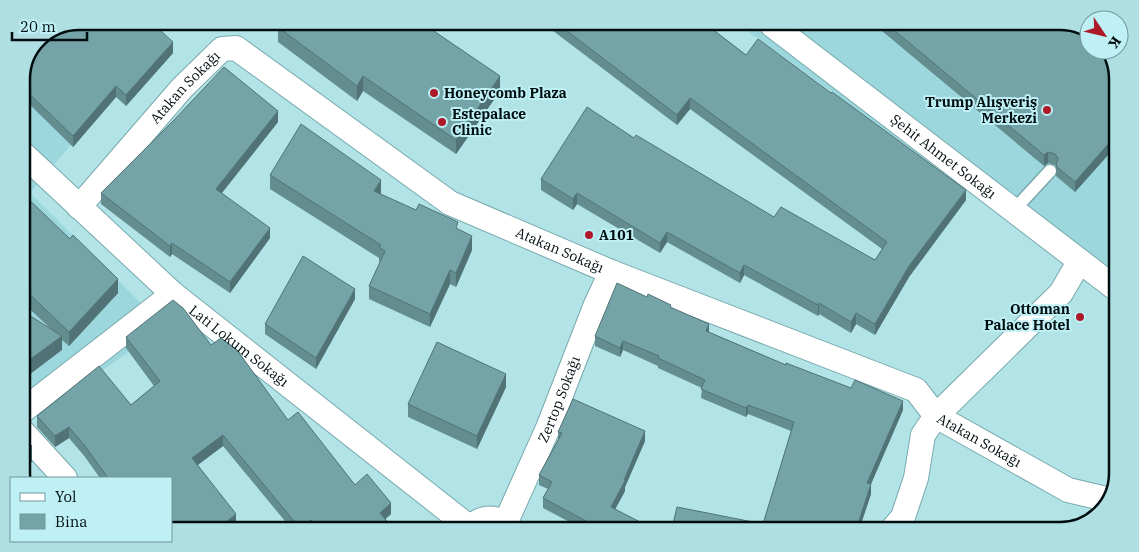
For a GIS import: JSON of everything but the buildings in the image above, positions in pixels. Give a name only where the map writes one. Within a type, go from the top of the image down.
[{"type":"street","name":"Şehit Ahmet Sokağı","points":[[778,30],[1109,284]]},
{"type":"street","name":"Atakan Sokağı","points":[[79,207],[182,88],[222,49],[236,48],[450,203],[611,272],[916,390],[936,416],[1068,490],[1102,498]]},
{"type":"street","name":"Lati Lokum Sokağı","points":[[30,161],[173,294],[464,522]]},
{"type":"street","points":[[899,522],[903,517],[913,486],[923,435],[936,416],[1061,293],[1079,262]]},
{"type":"street","name":"Zertop Sokağı","points":[[509,522],[595,307],[611,272]]},
{"type":"street","points":[[30,405],[173,294]]},
{"type":"street","points":[[30,440],[64,477]]},
{"type":"street","points":[[477,522],[491,518],[499,522]]},
{"type":"lane","points":[[1013,211],[1050,171]]},
{"type":"shaded area","points":[[73,30],[135,30],[153,48],[30,193],[30,76],[35,57],[40,49],[55,37]]},
{"type":"shaded area","points":[[746,30],[1069,31],[1079,34],[1079,60],[1100,60],[1107,66],[1109,76],[1109,292]]},
{"type":"shaded area","points":[[30,193],[165,327],[30,420]]},
{"type":"place","name":"Honeycomb Plaza","points":[[434,93]]},
{"type":"place","name":"Trump Alışveriş Merkezi","points":[[1047,110]]},
{"type":"place","name":"Estepalace Clinic","points":[[442,122]]},
{"type":"place","name":"A101","points":[[589,235]]},
{"type":"place","name":"Ottoman Palace Hotel","points":[[1080,317]]}]
